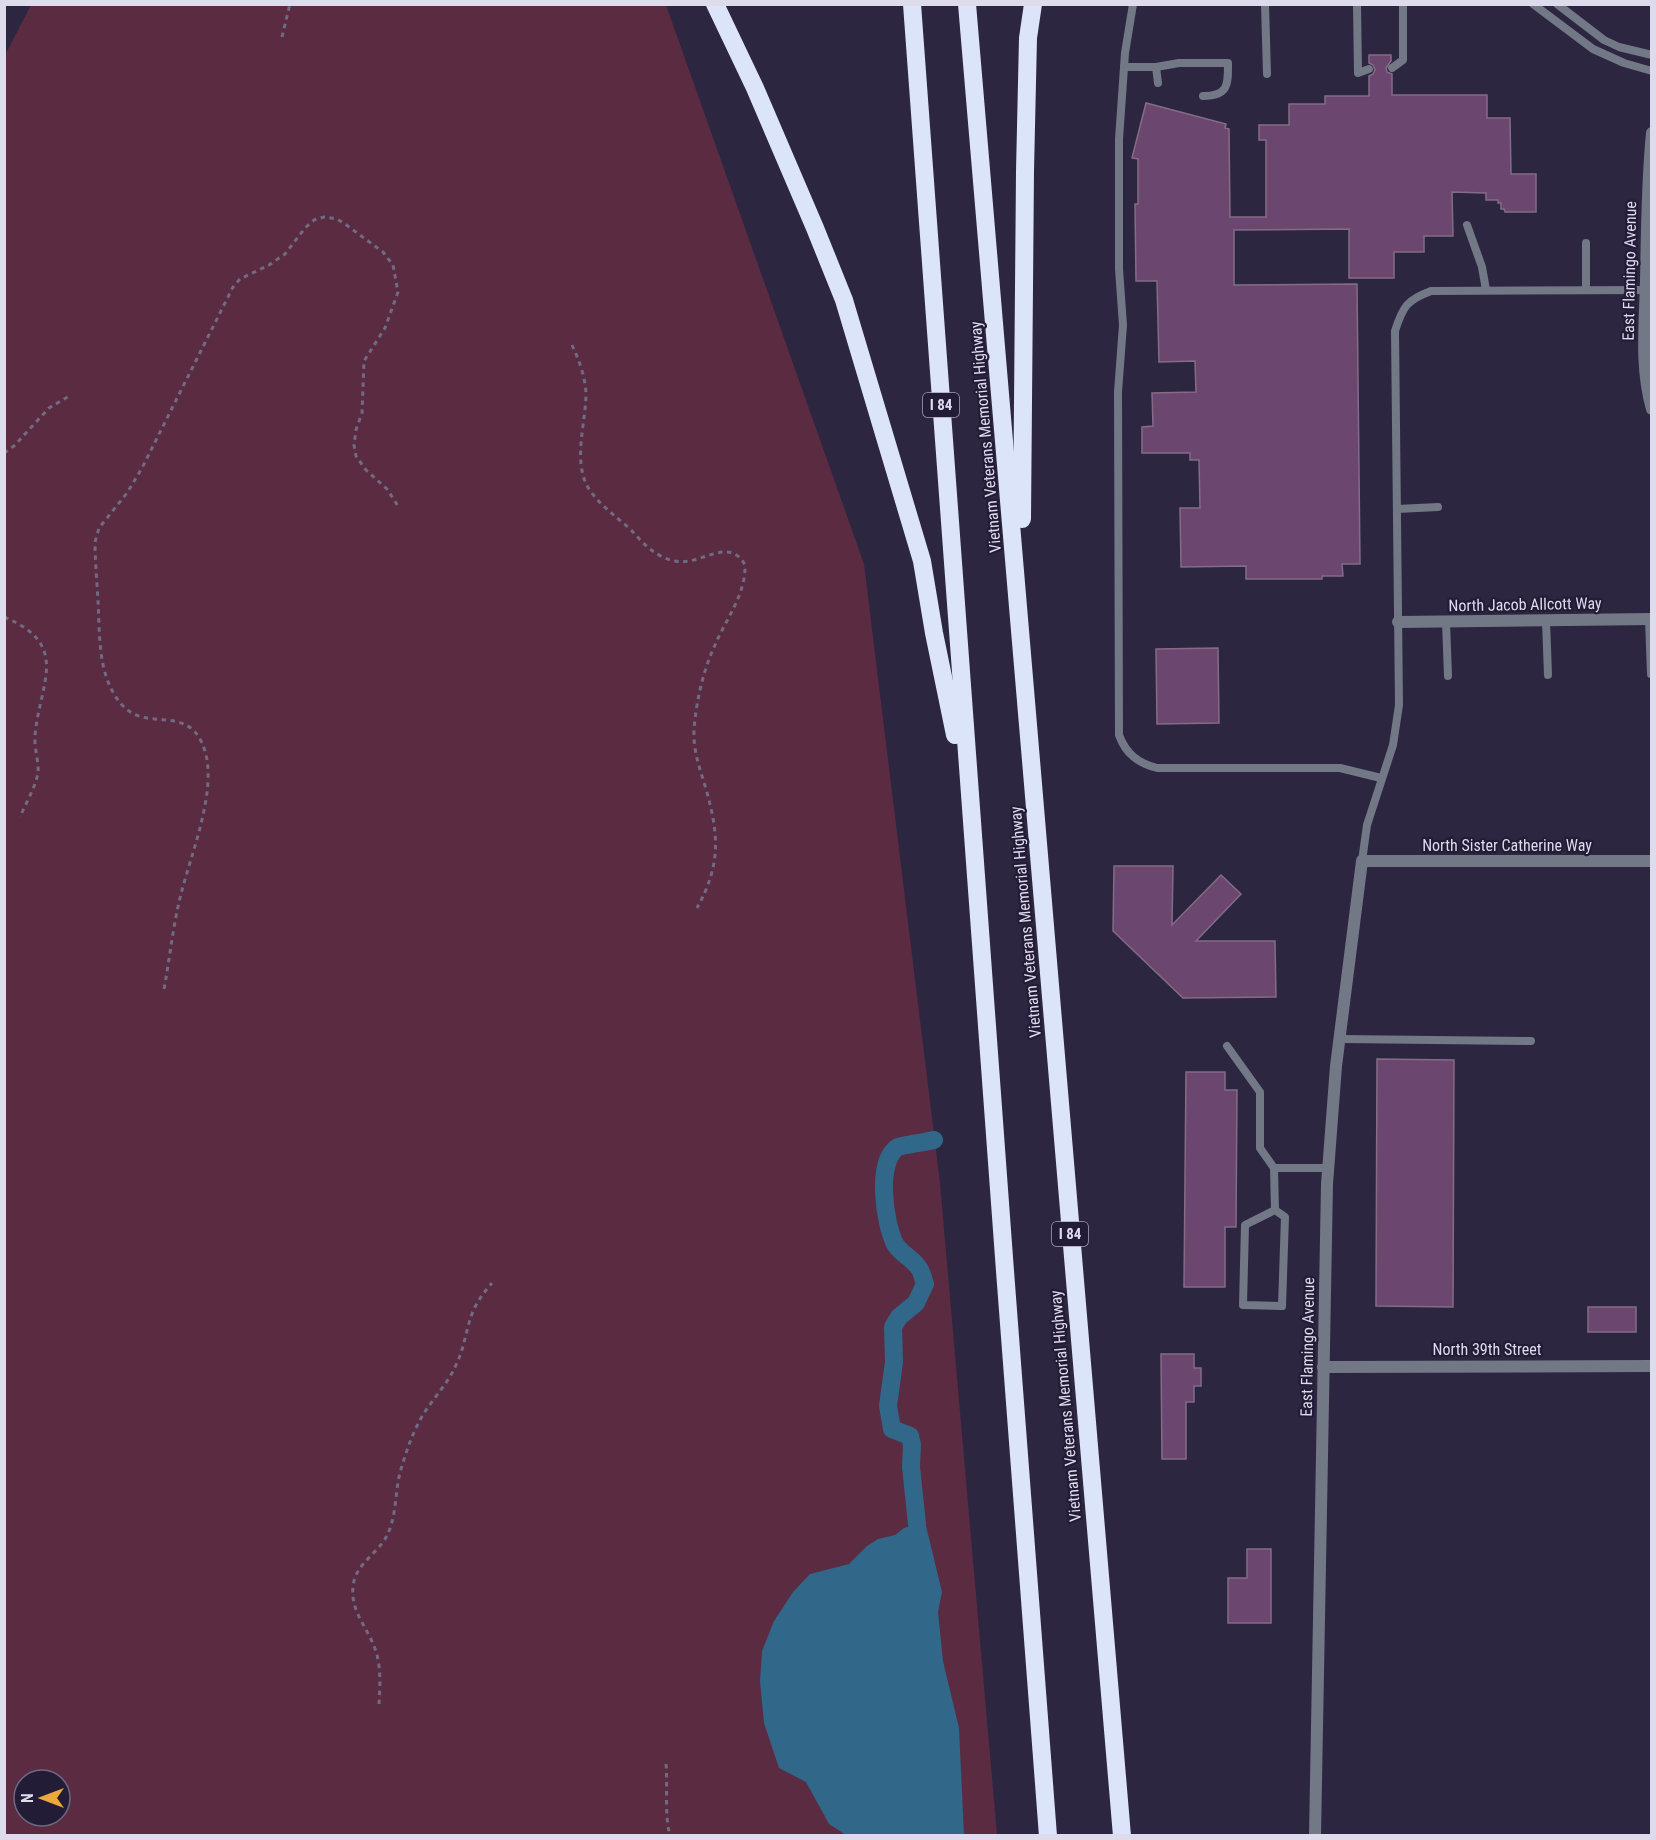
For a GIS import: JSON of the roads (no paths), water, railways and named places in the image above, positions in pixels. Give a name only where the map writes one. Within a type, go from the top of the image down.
[{"type":"highway","points":[[715,4],[755,88],[844,300],[922,561],[934,633],[970,805]]},
{"type":"highway","name":"I 84","points":[[912,4],[1048,1836]]},
{"type":"highway","name":"Vietnam Veterans Memorial Highway","points":[[967,4],[1022,632],[1073,1275],[1122,1836]]},
{"type":"highway","points":[[1022,632],[1025,160],[1028,38],[1034,4]]},
{"type":"street","name":"East Flamingo Avenue","points":[[1652,133],[1648,165],[1646,290],[1648,347],[1645,383],[1652,410]]},
{"type":"street","name":"North Jacob Allcott Way","points":[[1398,622],[1650,619]]},
{"type":"street","name":"East Flamingo Avenue","points":[[1315,1836],[1328,1168],[1340,1040],[1362,861]]},
{"type":"street","name":"North Sister Catherine Way","points":[[1362,861],[1652,861]]},
{"type":"street","name":"North 39th Street","points":[[1323,1367],[1652,1366]]},
{"type":"lane","points":[[1133,4],[1124,67],[1119,139],[1119,269],[1123,325],[1118,392],[1118,725],[1122,744],[1133,758],[1157,768],[1340,768],[1381,778]]},
{"type":"lane","points":[[1265,4],[1267,74]]},
{"type":"lane","points":[[1357,4],[1358,73],[1369,69]]},
{"type":"lane","points":[[1392,68],[1403,60],[1403,4]]},
{"type":"lane","points":[[1533,4],[1593,49],[1624,63],[1652,71]]},
{"type":"lane","points":[[1557,4],[1604,40],[1619,47],[1652,55]]},
{"type":"lane","points":[[1124,67],[1156,67],[1179,63],[1228,63],[1228,84],[1221,93],[1203,96]]},
{"type":"lane","points":[[1156,67],[1158,83]]},
{"type":"lane","points":[[1467,225],[1482,267],[1486,291]]},
{"type":"lane","points":[[1586,243],[1586,290]]},
{"type":"lane","points":[[1362,861],[1367,825],[1393,745],[1400,705],[1395,331],[1401,311],[1414,298],[1431,291],[1646,290]]},
{"type":"lane","points":[[1397,509],[1438,507]]},
{"type":"lane","points":[[1650,619],[1651,674]]},
{"type":"lane","points":[[1546,621],[1548,675]]},
{"type":"lane","points":[[1446,622],[1448,676]]},
{"type":"lane","points":[[1340,1040],[1531,1041]]},
{"type":"lane","points":[[1227,1046],[1260,1092],[1260,1148],[1274,1168],[1275,1210]]},
{"type":"lane","points":[[1274,1168],[1328,1168]]},
{"type":"lane","points":[[1275,1210],[1285,1217],[1282,1306],[1243,1305],[1245,1225],[1275,1210]]},
{"type":"water","points":[[917,1524],[926,1526],[942,1592],[938,1612],[943,1661],[959,1728],[964,1835],[846,1835],[829,1824],[806,1782],[779,1768],[764,1723],[760,1681],[762,1651],[774,1621],[793,1592],[810,1574],[849,1564],[867,1546],[878,1539],[895,1535],[904,1528]]},
{"type":"waterway","points":[[917,1524],[910,1436],[892,1429],[888,1406],[894,1362],[893,1327],[899,1317],[916,1303],[925,1284],[919,1269],[897,1247],[891,1235],[885,1209],[884,1179],[886,1165],[891,1154],[898,1147],[934,1140]]}]
